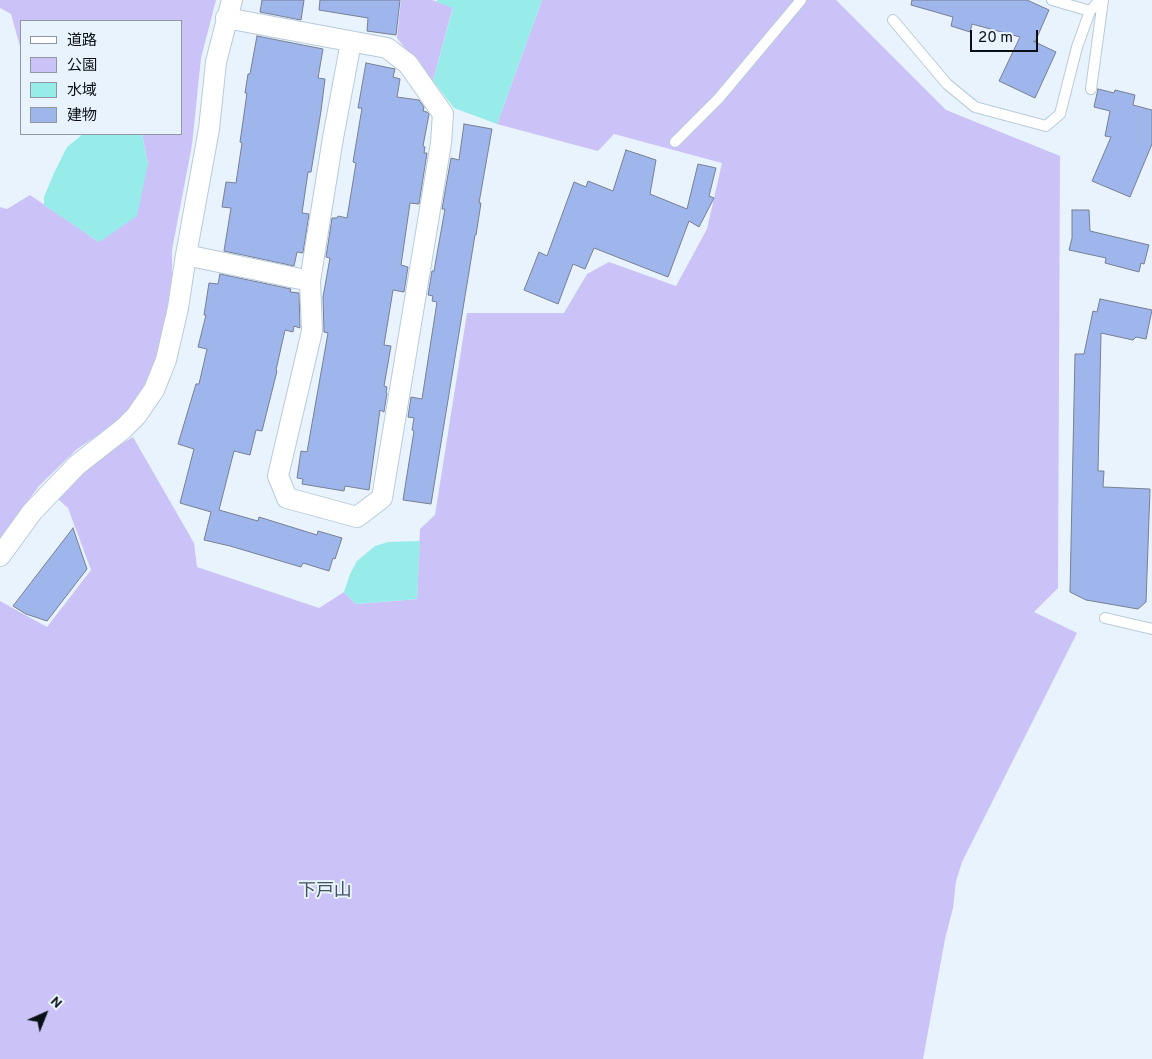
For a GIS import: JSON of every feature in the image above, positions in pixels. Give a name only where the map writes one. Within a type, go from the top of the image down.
[{"type":"street","points":[[0,556],[32,512],[77,465],[123,430],[136,416],[154,390],[166,360],[178,308],[208,129],[216,62],[229,9],[351,42],[387,48],[408,64],[443,114],[441,143],[382,498],[358,516],[287,498],[278,476],[312,331],[310,281],[333,138],[351,42]]},
{"type":"street","points":[[186,255],[310,281]]},
{"type":"lane","points":[[675,142],[720,98],[801,0]]},
{"type":"lane","points":[[1052,0],[1090,11]]},
{"type":"lane","points":[[893,20],[947,84],[975,107],[1046,126],[1060,114],[1076,47],[1090,11],[1102,0]]},
{"type":"lane","points":[[1091,89],[1102,0]]},
{"type":"lane","points":[[1105,618],[1152,629]]},
{"type":"green space","points":[[0,0],[216,0],[201,58],[192,145],[172,250],[172,276],[163,336],[144,391],[119,421],[77,449],[39,486],[0,538],[0,207],[7,209],[30,195],[99,242],[148,164],[142,135],[182,135],[182,20],[20,20],[20,46],[11,14],[0,8]]},
{"type":"green space","points":[[401,0],[432,0],[453,7],[433,81],[429,76],[427,77],[397,38]]},
{"type":"green space","points":[[542,0],[836,0],[946,110],[1060,156],[1058,588],[1034,612],[1077,633],[962,862],[956,881],[953,908],[945,939],[923,1059],[0,1059],[0,601],[47,627],[91,570],[68,508],[58,499],[83,474],[112,450],[133,437],[194,543],[197,567],[319,608],[344,592],[356,604],[417,599],[420,529],[435,515],[467,313],[564,313],[587,274],[609,262],[676,286],[707,229],[722,163],[614,134],[598,151],[497,124]]},
{"type":"water","points":[[437,0],[542,0],[497,124],[454,108],[433,81],[453,8],[437,2]]},
{"type":"water","points":[[82,135],[142,135],[148,164],[137,216],[99,242],[44,205],[44,197],[67,147]]},
{"type":"water","points":[[420,541],[417,599],[356,604],[344,592],[357,561],[375,546],[388,542]]},
{"type":"building","points":[[262,0],[304,0],[301,20],[260,12]]},
{"type":"building","points":[[320,0],[400,0],[396,35],[367,31],[368,18],[319,10]]},
{"type":"building","points":[[912,0],[1027,0],[1049,10],[1035,42],[1056,52],[1035,98],[999,81],[1020,37],[972,24],[970,32],[951,26],[953,17],[911,5]]},
{"type":"building","points":[[257,36],[323,49],[318,78],[325,79],[321,111],[311,172],[308,172],[302,213],[309,214],[303,253],[297,252],[294,266],[224,251],[231,208],[222,207],[226,182],[236,183],[247,93],[245,93]]},
{"type":"building","points":[[366,63],[395,69],[393,77],[400,79],[397,97],[419,100],[424,107],[423,111],[429,114],[423,146],[425,147],[424,153],[427,153],[419,204],[410,203],[401,265],[408,267],[404,292],[393,290],[384,345],[391,346],[384,386],[387,387],[387,393],[384,412],[380,410],[369,490],[345,486],[344,491],[302,484],[303,479],[297,478],[301,451],[307,452],[328,333],[324,332],[323,297],[330,258],[326,257],[332,218],[337,218],[338,216],[347,218],[356,163],[353,162],[362,108],[358,108]]},
{"type":"building","points":[[1098,89],[1114,93],[1115,90],[1135,95],[1133,105],[1152,110],[1152,144],[1130,197],[1092,181],[1111,137],[1105,136],[1110,111],[1094,107]]},
{"type":"building","points":[[464,124],[492,129],[431,504],[403,500],[414,431],[412,430],[414,418],[408,417],[411,397],[422,399],[437,302],[432,301],[433,296],[428,295],[445,209],[442,209],[451,158],[459,160]]},
{"type":"building","points":[[626,150],[656,160],[650,194],[687,209],[698,164],[716,168],[709,196],[714,198],[699,227],[689,221],[668,277],[594,248],[585,269],[573,264],[558,304],[524,290],[539,252],[547,256],[574,182],[586,187],[588,181],[613,191]]},
{"type":"building","points":[[1072,210],[1089,210],[1090,231],[1149,245],[1144,264],[1141,263],[1139,272],[1105,263],[1106,258],[1069,250],[1072,238]]},
{"type":"building","points":[[220,274],[291,289],[290,292],[299,293],[300,328],[294,326],[293,332],[285,330],[262,431],[256,430],[250,455],[234,451],[219,510],[258,521],[259,517],[317,535],[318,531],[342,538],[329,571],[303,563],[301,567],[204,540],[211,512],[180,503],[194,449],[178,444],[196,384],[199,384],[207,349],[198,347],[206,315],[204,315],[209,283],[218,284]]},
{"type":"building","points":[[1100,299],[1152,310],[1146,339],[1136,337],[1133,340],[1101,333],[1098,471],[1104,471],[1103,487],[1150,489],[1146,602],[1138,609],[1086,600],[1070,592],[1075,354],[1084,354],[1093,311],[1097,312]]},
{"type":"building","points":[[73,528],[87,569],[47,621],[26,614],[13,606]]},
{"type":"district","name":"下戸山","points":[[325,892]]}]
